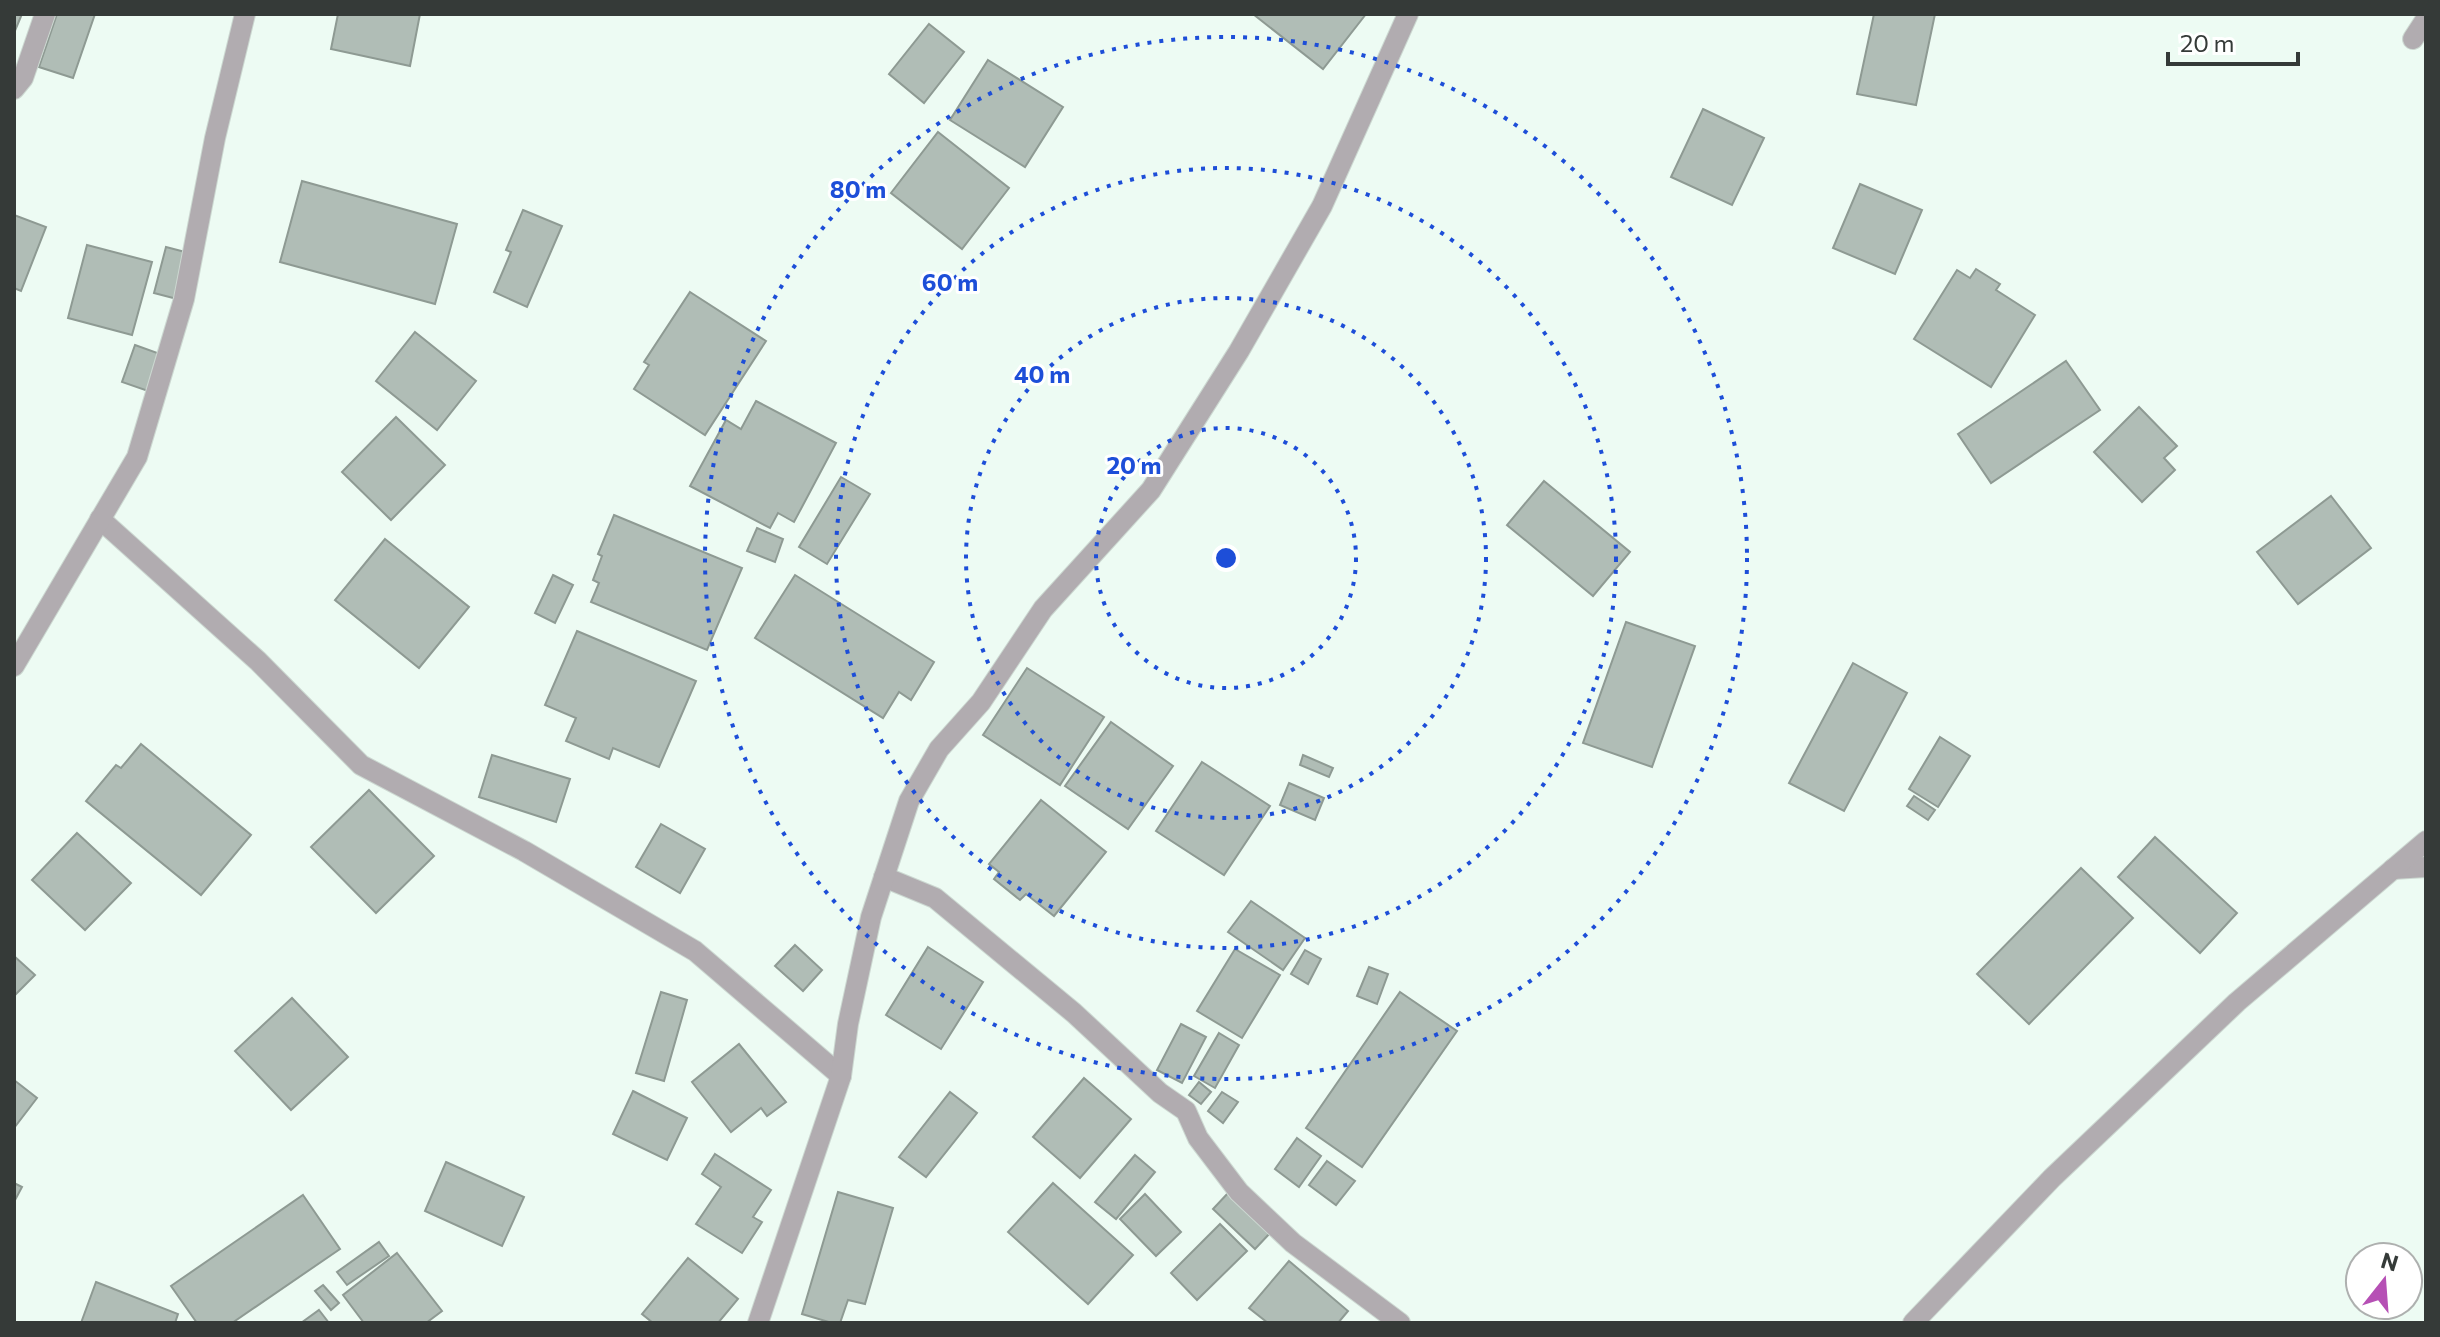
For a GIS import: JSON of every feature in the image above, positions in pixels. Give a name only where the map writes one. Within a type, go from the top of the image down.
[{"type":"street","points":[[14,89],[23,78],[45,14]]},
{"type":"street","points":[[14,666],[137,457],[184,299],[215,138],[245,14]]},
{"type":"street","points":[[758,1323],[841,1076],[848,1024],[871,917],[909,801],[939,749],[981,702],[1043,609],[1151,490],[1239,351],[1322,206],[1408,14]]},
{"type":"street","points":[[2413,39],[2426,19]]},
{"type":"street","points":[[100,519],[258,661],[361,765],[524,851],[695,951],[841,1076]]},
{"type":"street","points":[[1913,1323],[2052,1178],[2237,1002],[2426,841]]},
{"type":"street","points":[[2393,869],[2426,867]]},
{"type":"street","points":[[884,877],[935,898],[1074,1013],[1160,1093],[1186,1111],[1198,1138],[1239,1192],[1293,1243],[1400,1323]]},
{"type":"building","points":[[14,14],[22,14],[14,33]]},
{"type":"building","points":[[57,14],[95,14],[73,78],[39,67]]},
{"type":"building","points":[[338,14],[420,14],[410,66],[331,49]]},
{"type":"building","points":[[1253,14],[1366,14],[1323,69]]},
{"type":"building","points":[[1874,14],[1935,14],[1916,105],[1857,94]]},
{"type":"building","points":[[929,24],[964,52],[924,103],[889,74]]},
{"type":"building","points":[[988,60],[1063,107],[1025,167],[950,120]]},
{"type":"building","points":[[1703,109],[1764,138],[1732,205],[1671,177]]},
{"type":"building","points":[[938,132],[1009,188],[962,249],[891,193]]},
{"type":"building","points":[[302,181],[457,224],[435,304],[280,262]]},
{"type":"building","points":[[1860,184],[1922,210],[1895,274],[1833,248]]},
{"type":"building","points":[[523,210],[562,226],[527,307],[494,292],[511,252],[506,250]]},
{"type":"building","points":[[14,215],[46,227],[21,291],[14,288]]},
{"type":"building","points":[[87,245],[152,262],[132,335],[68,318]]},
{"type":"building","points":[[166,247],[189,253],[177,299],[154,293]]},
{"type":"building","points":[[1976,269],[2000,284],[1996,290],[2035,315],[1991,387],[1914,339],[1957,270],[1970,278]]},
{"type":"building","points":[[690,292],[766,341],[705,435],[634,389],[649,365],[644,362]]},
{"type":"building","points":[[415,332],[476,381],[437,430],[376,381]]},
{"type":"building","points":[[135,345],[163,355],[151,392],[122,382]]},
{"type":"building","points":[[2066,361],[2100,410],[1991,483],[1958,434]]},
{"type":"building","points":[[756,401],[836,443],[794,522],[778,513],[770,528],[690,486],[726,420],[741,429]]},
{"type":"building","points":[[2139,407],[2177,446],[2164,458],[2175,470],[2142,502],[2094,452]]},
{"type":"building","points":[[396,417],[445,465],[391,520],[342,472]]},
{"type":"building","points":[[841,477],[870,494],[827,564],[799,547]]},
{"type":"building","points":[[1544,481],[1630,552],[1593,596],[1507,525]]},
{"type":"building","points":[[2331,496],[2371,548],[2298,604],[2257,552]]},
{"type":"building","points":[[614,515],[742,568],[707,650],[591,602],[599,583],[593,580],[602,556],[598,554]]},
{"type":"building","points":[[757,528],[783,539],[775,562],[747,551]]},
{"type":"building","points":[[385,539],[469,607],[419,668],[335,600]]},
{"type":"building","points":[[553,575],[573,585],[555,623],[535,613]]},
{"type":"building","points":[[795,575],[934,662],[911,700],[899,692],[883,718],[755,638]]},
{"type":"building","points":[[1626,622],[1695,646],[1652,767],[1583,743]]},
{"type":"building","points":[[577,631],[696,681],[659,767],[613,748],[609,759],[566,741],[576,718],[545,705]]},
{"type":"building","points":[[1853,663],[1907,693],[1844,811],[1789,783]]},
{"type":"building","points":[[1027,668],[1104,717],[1060,785],[983,735]]},
{"type":"building","points":[[1111,722],[1173,766],[1128,829],[1065,786]]},
{"type":"building","points":[[1940,737],[1970,756],[1938,807],[1909,789]]},
{"type":"building","points":[[141,744],[251,835],[201,895],[86,801],[116,765],[121,768]]},
{"type":"building","points":[[492,755],[570,779],[556,822],[479,797]]},
{"type":"building","points":[[1303,755],[1333,768],[1329,777],[1300,765]]},
{"type":"building","points":[[1202,762],[1270,806],[1224,875],[1156,831]]},
{"type":"building","points":[[1289,783],[1324,798],[1315,820],[1280,805]]},
{"type":"building","points":[[369,790],[434,856],[376,913],[311,847]]},
{"type":"building","points":[[1914,796],[1935,810],[1928,820],[1907,806]]},
{"type":"building","points":[[1041,800],[1106,852],[1054,916],[1026,894],[1020,900],[994,879],[999,872],[989,864]]},
{"type":"building","points":[[661,824],[705,849],[680,893],[636,867]]},
{"type":"building","points":[[77,833],[131,883],[85,930],[32,880]]},
{"type":"building","points":[[2155,837],[2237,913],[2200,953],[2118,877]]},
{"type":"building","points":[[2081,868],[2133,918],[2029,1024],[1977,974]]},
{"type":"building","points":[[1251,901],[1305,938],[1283,970],[1228,932]]},
{"type":"building","points":[[795,945],[822,970],[803,991],[775,966]]},
{"type":"building","points":[[928,947],[983,982],[941,1049],[886,1015]]},
{"type":"building","points":[[1235,949],[1280,975],[1242,1038],[1197,1011]]},
{"type":"building","points":[[1305,950],[1321,959],[1308,984],[1291,974]]},
{"type":"building","points":[[14,956],[35,975],[14,996]]},
{"type":"building","points":[[1369,967],[1388,974],[1377,1004],[1357,996]]},
{"type":"building","points":[[661,992],[687,1000],[664,1081],[636,1073]]},
{"type":"building","points":[[1400,992],[1457,1031],[1362,1167],[1306,1128]]},
{"type":"building","points":[[292,998],[348,1057],[291,1110],[235,1051]]},
{"type":"building","points":[[1181,1024],[1206,1037],[1182,1083],[1157,1070]]},
{"type":"building","points":[[1219,1033],[1239,1045],[1215,1088],[1194,1076]]},
{"type":"building","points":[[739,1044],[786,1102],[767,1116],[761,1108],[731,1132],[692,1082]]},
{"type":"building","points":[[1084,1078],[1131,1119],[1080,1178],[1033,1137]]},
{"type":"building","points":[[14,1080],[37,1098],[14,1128]]},
{"type":"building","points":[[1199,1082],[1211,1092],[1201,1104],[1189,1095]]},
{"type":"building","points":[[633,1091],[687,1118],[667,1160],[613,1134]]},
{"type":"building","points":[[950,1092],[977,1113],[926,1177],[899,1157]]},
{"type":"building","points":[[1222,1092],[1238,1102],[1223,1123],[1208,1111]]},
{"type":"building","points":[[1297,1138],[1321,1156],[1299,1187],[1275,1169]]},
{"type":"building","points":[[715,1154],[771,1190],[753,1217],[762,1222],[742,1253],[696,1224],[721,1187],[702,1174]]},
{"type":"building","points":[[1135,1155],[1155,1172],[1116,1219],[1095,1202]]},
{"type":"building","points":[[1327,1161],[1355,1181],[1336,1205],[1309,1185]]},
{"type":"building","points":[[446,1162],[524,1197],[502,1246],[425,1211]]},
{"type":"building","points":[[14,1183],[22,1187],[14,1202]]},
{"type":"building","points":[[1053,1183],[1133,1255],[1088,1304],[1008,1232]]},
{"type":"building","points":[[838,1192],[893,1208],[865,1304],[848,1300],[840,1323],[832,1323],[802,1314]]},
{"type":"building","points":[[1229,1192],[1271,1232],[1255,1249],[1213,1209]]},
{"type":"building","points":[[1145,1194],[1181,1232],[1156,1256],[1120,1219]]},
{"type":"building","points":[[303,1195],[340,1249],[232,1323],[197,1323],[171,1286]]},
{"type":"building","points":[[1220,1224],[1247,1251],[1197,1300],[1171,1273]]},
{"type":"building","points":[[379,1242],[389,1256],[347,1285],[337,1272]]},
{"type":"building","points":[[397,1253],[442,1311],[426,1323],[364,1323],[343,1295]]},
{"type":"building","points":[[688,1258],[738,1299],[718,1323],[653,1323],[642,1314]]},
{"type":"building","points":[[1289,1261],[1348,1311],[1338,1323],[1268,1323],[1249,1308]]},
{"type":"building","points":[[96,1282],[178,1314],[175,1323],[81,1323]]},
{"type":"building","points":[[323,1285],[339,1303],[331,1310],[315,1291]]},
{"type":"building","points":[[319,1310],[329,1323],[301,1323]]}]
